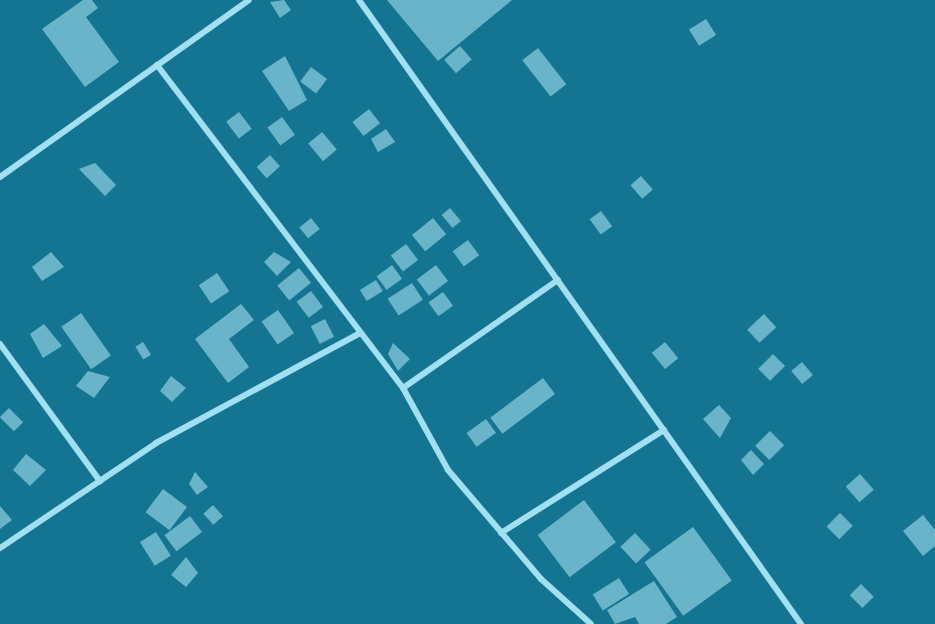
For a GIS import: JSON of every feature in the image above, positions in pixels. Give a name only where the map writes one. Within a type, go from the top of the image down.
[{"type":"street","points":[[0,177],[249,0]]},
{"type":"street","points":[[359,0],[801,624]]},
{"type":"street","points":[[157,64],[403,388],[448,470],[501,533],[591,624]]},
{"type":"street","points":[[403,388],[558,280]]},
{"type":"street","points":[[0,548],[156,443],[360,333]]},
{"type":"street","points":[[0,344],[100,481]]},
{"type":"street","points":[[501,533],[664,430]]},
{"type":"building","points":[[83,0],[92,0],[98,8],[86,17],[119,62],[85,87],[42,29]]},
{"type":"building","points":[[284,0],[291,10],[280,18],[270,2]]},
{"type":"building","points":[[387,0],[512,0],[438,61]]},
{"type":"building","points":[[706,19],[716,35],[699,46],[689,30]]},
{"type":"building","points":[[460,46],[472,60],[456,73],[444,60]]},
{"type":"building","points":[[538,48],[566,84],[551,97],[522,60]]},
{"type":"building","points":[[285,56],[307,100],[289,111],[262,71]]},
{"type":"building","points":[[311,67],[327,79],[316,93],[300,81]]},
{"type":"building","points":[[369,109],[380,123],[364,136],[352,122]]},
{"type":"building","points":[[239,112],[252,129],[239,138],[226,122]]},
{"type":"building","points":[[282,117],[295,135],[280,145],[267,128]]},
{"type":"building","points":[[386,129],[395,142],[378,152],[371,139]]},
{"type":"building","points":[[322,132],[337,150],[323,161],[308,144]]},
{"type":"building","points":[[270,155],[280,166],[267,178],[257,167]]},
{"type":"building","points":[[95,163],[116,185],[105,196],[79,169]]},
{"type":"building","points":[[641,176],[653,190],[642,199],[630,185]]},
{"type":"building","points":[[450,208],[461,221],[453,228],[442,215]]},
{"type":"building","points":[[601,211],[612,226],[601,235],[590,219]]},
{"type":"building","points":[[311,218],[320,229],[308,238],[299,227]]},
{"type":"building","points":[[433,218],[446,234],[425,251],[412,235]]},
{"type":"building","points":[[468,240],[479,255],[464,267],[453,251]]},
{"type":"building","points":[[406,244],[418,260],[403,271],[391,255]]},
{"type":"building","points":[[51,252],[64,267],[42,281],[32,267]]},
{"type":"building","points":[[274,252],[291,262],[277,276],[264,262]]},
{"type":"building","points":[[392,265],[402,279],[387,290],[377,276]]},
{"type":"building","points":[[436,265],[448,281],[429,295],[417,279]]},
{"type":"building","points":[[299,268],[311,283],[289,300],[277,286]]},
{"type":"building","points":[[217,273],[229,291],[211,304],[199,285]]},
{"type":"building","points":[[376,280],[383,291],[367,301],[360,290]]},
{"type":"building","points":[[412,283],[423,300],[399,316],[388,299]]},
{"type":"building","points":[[311,291],[323,307],[309,318],[297,302]]},
{"type":"building","points":[[443,292],[453,306],[438,316],[428,303]]},
{"type":"building","points":[[241,304],[254,320],[229,339],[249,367],[228,383],[195,339]]},
{"type":"building","points":[[278,310],[294,333],[278,344],[262,321]]},
{"type":"building","points":[[81,313],[111,356],[91,369],[61,327]]},
{"type":"building","points":[[764,314],[776,327],[759,343],[747,330]]},
{"type":"building","points":[[325,319],[334,337],[320,344],[311,326]]},
{"type":"building","points":[[44,324],[62,346],[43,358],[30,334]]},
{"type":"building","points":[[143,342],[151,355],[143,359],[135,347]]},
{"type":"building","points":[[665,342],[678,358],[665,369],[652,353]]},
{"type":"building","points":[[393,343],[410,359],[398,371],[388,354]]},
{"type":"building","points":[[773,354],[785,366],[770,381],[758,369]]},
{"type":"building","points":[[802,362],[813,375],[802,384],[791,371]]},
{"type":"building","points":[[88,371],[110,377],[94,398],[76,386]]},
{"type":"building","points":[[171,376],[186,388],[172,402],[160,391]]},
{"type":"building","points":[[543,378],[555,394],[502,434],[490,418]]},
{"type":"building","points":[[719,405],[731,418],[720,438],[703,419]]},
{"type":"building","points":[[9,408],[23,422],[14,431],[0,417]]},
{"type":"building","points":[[486,419],[496,433],[477,447],[467,433]]},
{"type":"building","points":[[770,431],[784,445],[769,460],[755,446]]},
{"type":"building","points":[[751,450],[764,464],[753,475],[741,460]]},
{"type":"building","points":[[26,454],[46,470],[30,486],[13,470]]},
{"type":"building","points":[[195,472],[208,487],[197,495],[189,484]]},
{"type":"building","points":[[860,474],[874,490],[859,502],[846,486]]},
{"type":"building","points":[[163,489],[187,507],[170,530],[146,512]]},
{"type":"building","points":[[584,500],[616,542],[570,577],[538,535]]},
{"type":"building","points":[[213,505],[223,516],[213,525],[203,514]]},
{"type":"building","points":[[0,506],[12,520],[0,529]]},
{"type":"building","points":[[840,513],[853,526],[839,539],[827,526]]},
{"type":"building","points":[[923,515],[935,530],[935,546],[923,556],[903,531]]},
{"type":"building","points":[[190,516],[202,532],[176,551],[164,535]]},
{"type":"building","points":[[693,527],[732,580],[683,616],[644,562]]},
{"type":"building","points":[[156,532],[171,556],[155,566],[140,542]]},
{"type":"building","points":[[635,533],[651,550],[636,563],[620,547]]},
{"type":"building","points":[[186,557],[198,573],[186,587],[171,575]]},
{"type":"building","points":[[619,578],[629,594],[603,611],[593,594]]},
{"type":"building","points":[[654,581],[677,617],[666,624],[639,624],[635,617],[615,624],[607,610]]},
{"type":"building","points":[[861,584],[874,597],[862,608],[850,595]]}]
